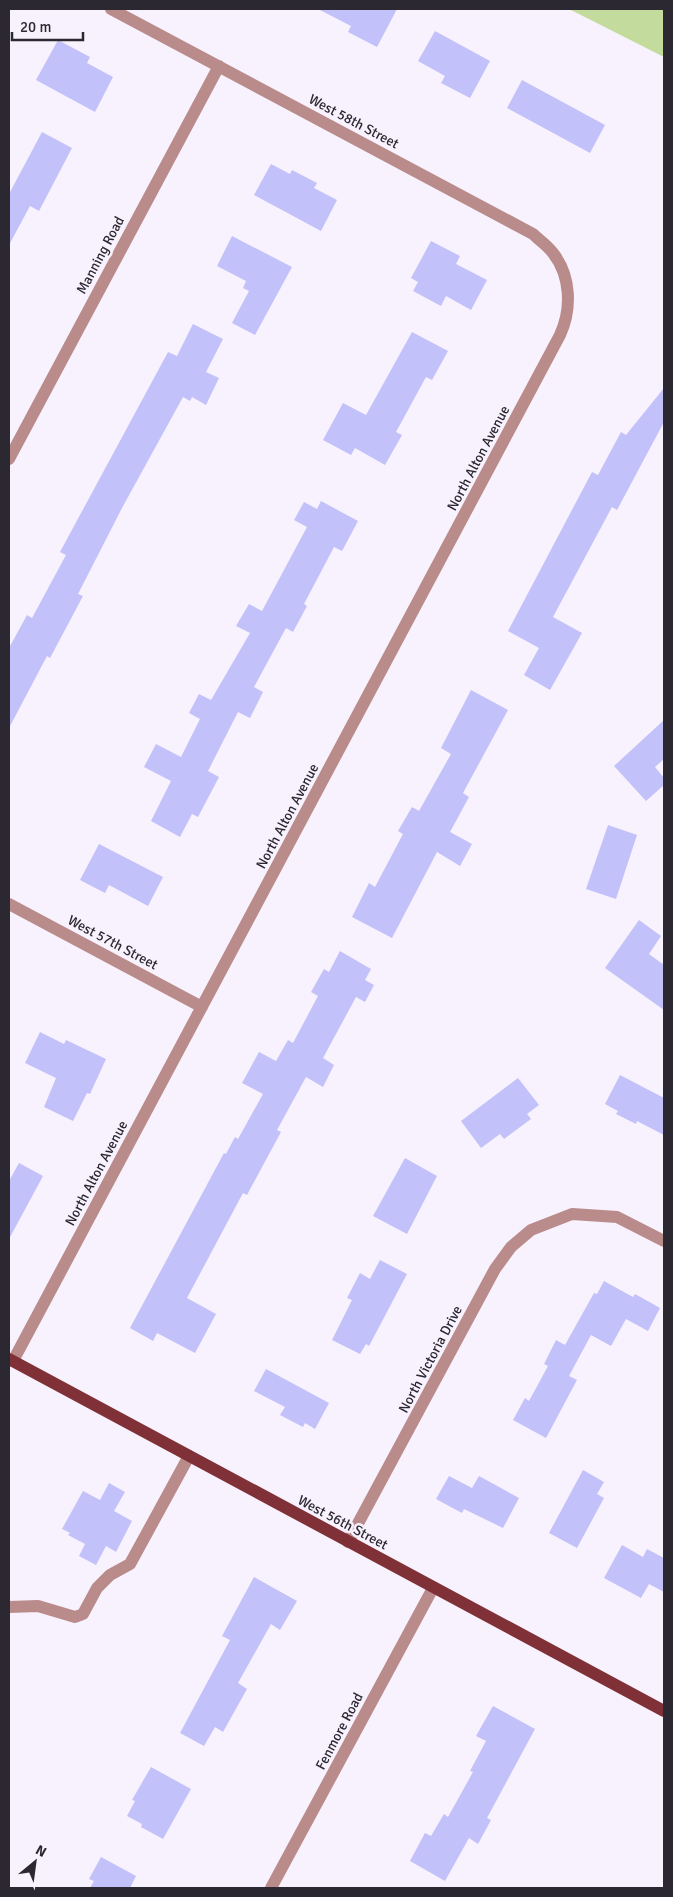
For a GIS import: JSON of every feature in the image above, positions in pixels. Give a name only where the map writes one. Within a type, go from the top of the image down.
[{"type":"main road","name":"West 56th Street","points":[[10,1362],[664,1711]]},
{"type":"street","name":"West 58th Street","points":[[111,9],[533,234],[554,254],[566,279]]},
{"type":"street","name":"Manning Road","points":[[9,459],[218,66]]},
{"type":"street","name":"North Alton Avenue","points":[[10,1362],[202,1007],[560,335],[568,307],[566,279]]},
{"type":"street","name":"West 57th Street","points":[[9,904],[202,1007]]},
{"type":"street","name":"North Victoria Drive","points":[[348,1542],[500,1261],[517,1240],[531,1230],[565,1216],[602,1215],[617,1217],[664,1241]]},
{"type":"street","points":[[9,1620],[9,1608],[38,1606],[76,1617],[83,1614],[98,1588],[110,1575],[130,1564],[189,1456]]},
{"type":"street","name":"Fenmore Road","points":[[271,1888],[433,1588]]},
{"type":"green space","points":[[569,9],[664,9],[664,57]]},
{"type":"building","points":[[318,9],[397,9],[377,47],[348,32],[351,26]]},
{"type":"building","points":[[435,31],[490,61],[470,98],[441,83],[445,76],[418,61]]},
{"type":"building","points":[[58,40],[90,57],[87,63],[113,77],[95,112],[36,80]]},
{"type":"building","points":[[522,80],[605,125],[590,153],[507,108]]},
{"type":"building","points":[[42,132],[72,148],[39,211],[30,206],[9,245],[9,194]]},
{"type":"building","points":[[271,164],[290,174],[292,170],[317,183],[314,188],[337,200],[321,231],[254,195]]},
{"type":"building","points":[[232,236],[292,267],[255,335],[232,323],[249,291],[243,288],[246,281],[217,266]]},
{"type":"building","points":[[431,241],[460,256],[456,264],[487,280],[471,310],[446,296],[441,306],[413,291],[418,282],[411,278]]},
{"type":"building","points":[[193,324],[223,339],[206,372],[219,378],[206,405],[192,397],[190,401],[183,397],[122,508],[78,594],[83,596],[50,658],[47,656],[9,728],[9,648],[27,615],[32,618],[66,555],[60,552],[168,352],[177,356]]},
{"type":"building","points":[[412,332],[448,351],[432,380],[426,377],[396,432],[402,435],[385,465],[355,448],[351,455],[323,440],[343,403],[366,415]]},
{"type":"building","points":[[664,388],[664,422],[617,510],[612,507],[553,617],[582,633],[550,690],[524,675],[539,648],[508,631],[592,472],[598,475],[621,432],[626,435]]},
{"type":"building","points":[[321,501],[358,521],[342,551],[334,547],[304,604],[307,606],[293,632],[286,628],[254,687],[263,692],[250,718],[238,712],[208,771],[219,777],[198,817],[192,814],[180,837],[151,821],[171,781],[144,767],[156,744],[181,757],[200,719],[189,713],[199,694],[211,700],[250,633],[236,626],[249,604],[262,611],[307,527],[294,520],[304,502],[317,509]]},
{"type":"building","points":[[471,690],[508,710],[463,793],[469,797],[450,832],[472,844],[460,866],[437,852],[392,938],[352,917],[369,883],[375,887],[403,834],[398,831],[412,807],[419,811],[451,754],[441,748]]},
{"type":"building","points":[[664,720],[664,759],[655,767],[664,778],[664,785],[646,801],[614,766]]},
{"type":"building","points":[[608,825],[637,835],[616,899],[586,889]]},
{"type":"building","points":[[99,844],[163,877],[148,906],[109,885],[105,893],[80,880]]},
{"type":"building","points":[[639,920],[661,936],[649,954],[664,965],[664,1010],[605,968]]},
{"type":"building","points":[[340,951],[371,969],[365,980],[374,985],[365,1002],[356,997],[323,1058],[334,1065],[323,1087],[306,1077],[277,1130],[281,1132],[247,1195],[243,1193],[187,1298],[216,1314],[195,1353],[157,1333],[153,1341],[130,1328],[224,1153],[226,1154],[235,1137],[238,1139],[263,1094],[242,1083],[259,1052],[276,1061],[288,1040],[293,1043],[318,996],[311,992],[324,969],[329,972]]},
{"type":"building","points":[[40,1032],[64,1044],[66,1040],[106,1059],[90,1094],[87,1093],[73,1121],[44,1107],[56,1078],[25,1063]]},
{"type":"building","points":[[620,1075],[664,1098],[664,1135],[637,1121],[636,1124],[616,1114],[618,1111],[605,1104]]},
{"type":"building","points":[[518,1078],[539,1105],[527,1114],[531,1119],[504,1139],[500,1134],[481,1148],[461,1121]]},
{"type":"building","points":[[405,1158],[437,1176],[407,1234],[373,1216]]},
{"type":"building","points":[[19,1163],[43,1176],[9,1239],[9,1181]]},
{"type":"building","points":[[380,1260],[407,1274],[369,1346],[366,1344],[360,1354],[332,1340],[352,1300],[347,1298],[360,1273],[370,1279]]},
{"type":"building","points":[[604,1281],[633,1297],[635,1294],[660,1308],[648,1331],[626,1319],[611,1346],[591,1335],[569,1376],[577,1380],[546,1438],[513,1420],[525,1398],[529,1401],[548,1366],[544,1364],[556,1340],[565,1345],[594,1293],[597,1294]]},
{"type":"building","points":[[266,1369],[329,1403],[315,1429],[305,1423],[303,1427],[280,1415],[285,1407],[254,1391]]},
{"type":"building","points":[[583,1470],[604,1482],[597,1494],[604,1498],[577,1548],[549,1533]]},
{"type":"building","points":[[449,1476],[472,1488],[479,1476],[519,1498],[503,1528],[464,1509],[462,1513],[436,1499]]},
{"type":"building","points":[[109,1483],[125,1492],[114,1511],[132,1521],[116,1552],[106,1546],[96,1565],[79,1556],[85,1544],[68,1535],[70,1533],[62,1529],[83,1491],[100,1500]]},
{"type":"building","points":[[622,1545],[643,1557],[647,1549],[664,1558],[664,1592],[649,1584],[641,1598],[604,1578]]},
{"type":"building","points":[[254,1577],[297,1601],[280,1630],[271,1624],[238,1683],[247,1689],[223,1732],[215,1727],[204,1746],[180,1733],[230,1640],[222,1636]]},
{"type":"building","points":[[493,1706],[535,1729],[487,1818],[491,1820],[478,1844],[469,1838],[445,1881],[410,1861],[425,1833],[431,1836],[444,1814],[448,1817],[473,1772],[470,1771],[486,1741],[476,1736]]},
{"type":"building","points":[[151,1767],[191,1789],[163,1839],[141,1827],[142,1824],[127,1816],[135,1801],[132,1800]]},
{"type":"building","points":[[101,1857],[136,1876],[130,1888],[90,1888],[94,1881],[89,1879]]}]
